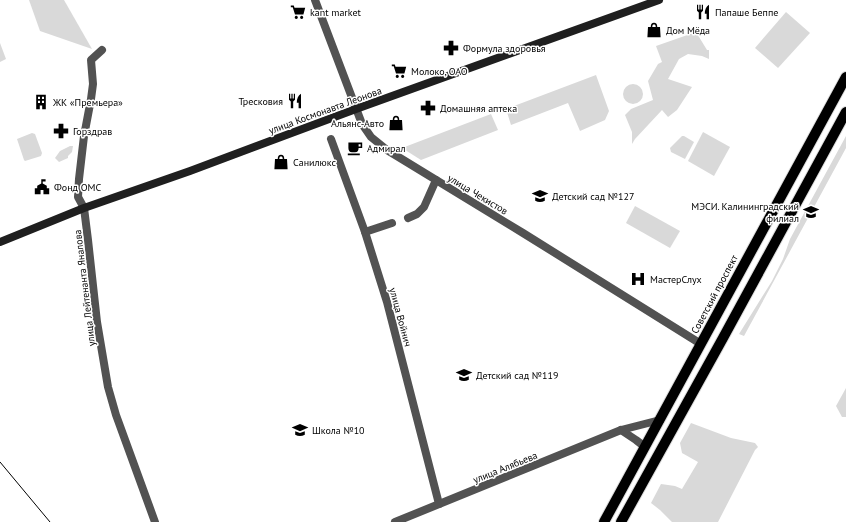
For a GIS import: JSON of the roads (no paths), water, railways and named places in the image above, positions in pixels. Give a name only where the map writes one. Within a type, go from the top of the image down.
[{"type":"main road","name":"улица Космонавта Леонова","points":[[0,242],[84,208],[190,171],[356,109],[659,0]]},
{"type":"main road","name":"Советский проспект","points":[[604,522],[846,77]]},
{"type":"main road","points":[[621,522],[846,112]]},
{"type":"street","name":"улица Чекистов","points":[[316,0],[362,124],[371,137],[387,150],[701,344]]},
{"type":"street","name":"улица Лейтенанта Яналова","points":[[102,50],[91,60],[91,99],[84,136],[78,196],[84,208],[96,322],[108,387],[116,415],[155,522]]},
{"type":"street","name":"улица Войнич","points":[[331,139],[365,232],[387,302],[439,504]]},
{"type":"street","points":[[408,218],[417,214],[424,207],[436,180]]},
{"type":"street","points":[[365,232],[392,223]]},
{"type":"street","name":"улица Алябьева","points":[[395,522],[622,430],[660,420]]},
{"type":"street","points":[[622,430],[645,447]]},
{"type":"tram line","points":[[0,462],[50,522]]},
{"type":"place","name":"kant market","points":[[298,12]]},
{"type":"place","name":"Папаше Беппе","points":[[703,12]]},
{"type":"place","name":"Дом Мёда","points":[[654,30]]},
{"type":"place","name":"Формула здоровья","points":[[451,48]]},
{"type":"place","name":"Молоко, ОАО","points":[[399,71]]},
{"type":"place","name":"Тресковия","points":[[295,101]]},
{"type":"place","name":"ЖК «Премьера»","points":[[41,102]]},
{"type":"place","name":"Домашняя аптека","points":[[428,108]]},
{"type":"place","name":"Альянс-Авто","points":[[396,123]]},
{"type":"place","name":"Горздрав","points":[[61,131]]},
{"type":"place","name":"Адмирал","points":[[355,148]]},
{"type":"place","name":"Санилюкс","points":[[281,162]]},
{"type":"place","name":"Фонд ОМС","points":[[42,187]]},
{"type":"place","name":"Детский сад №127","points":[[540,196]]},
{"type":"place","name":"МЭСИ. Калининградский филиал","points":[[811,212]]},
{"type":"place","name":"МастерСлух","points":[[638,279]]},
{"type":"place","name":"Детский сад №119","points":[[464,375]]},
{"type":"place","name":"Школа №10","points":[[300,430]]}]
